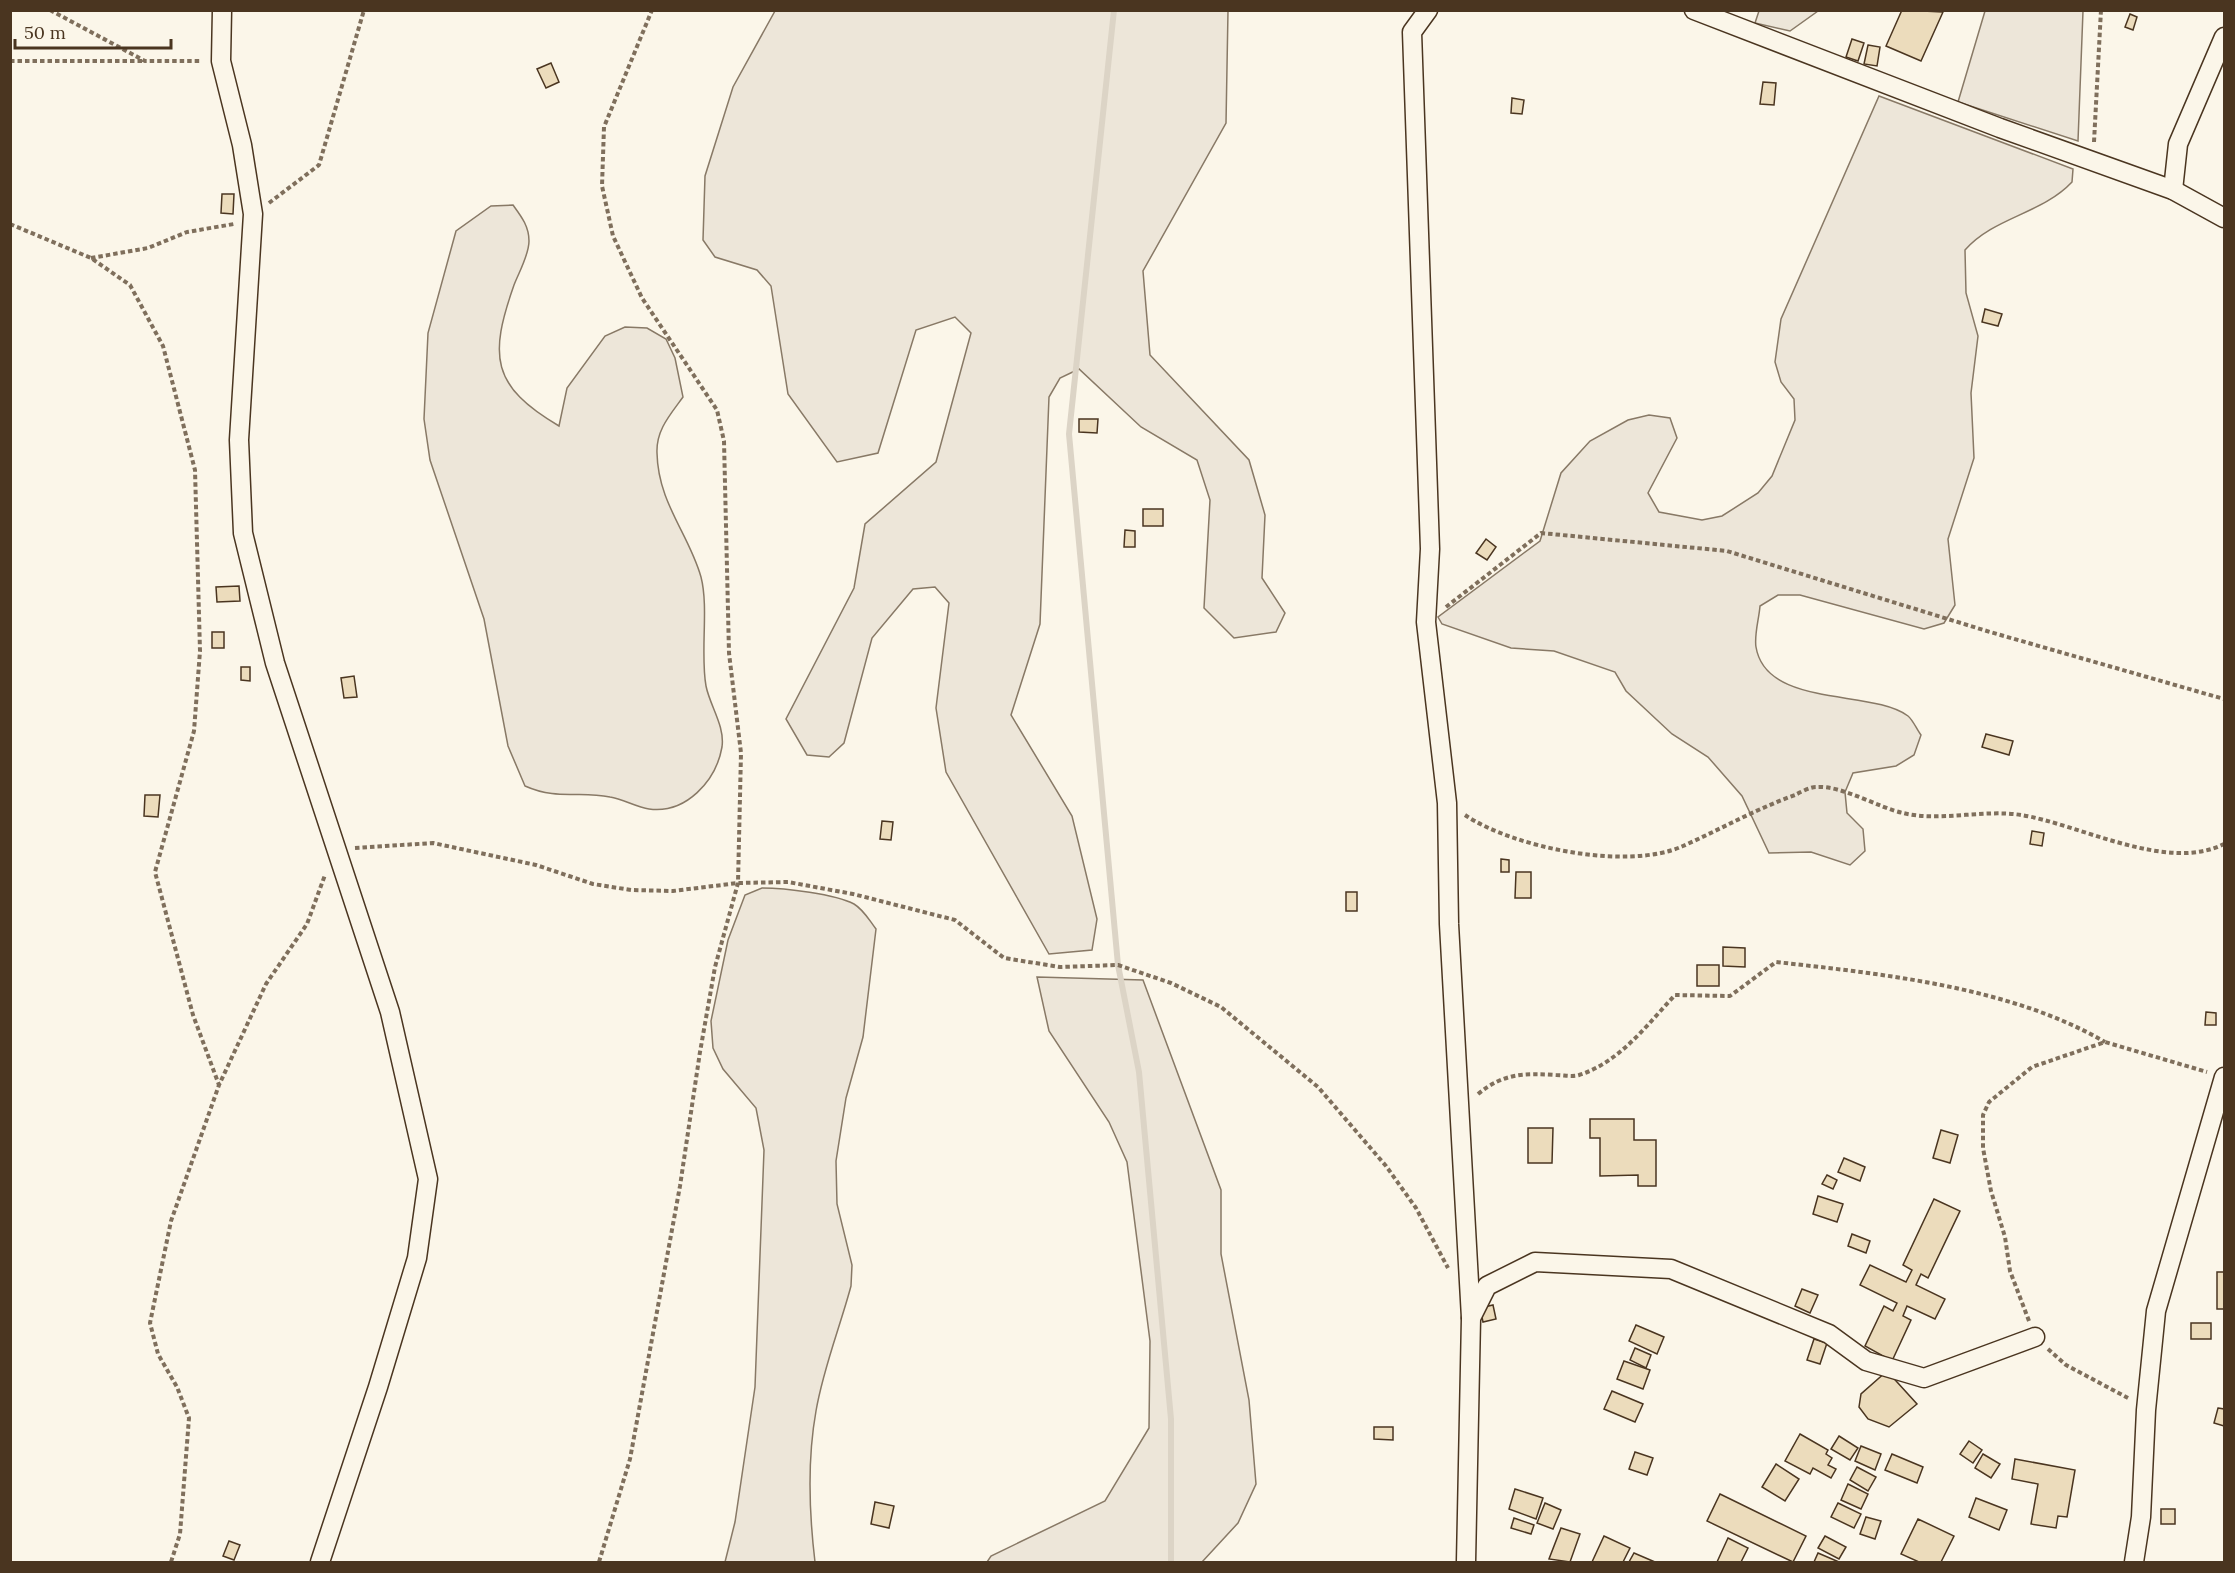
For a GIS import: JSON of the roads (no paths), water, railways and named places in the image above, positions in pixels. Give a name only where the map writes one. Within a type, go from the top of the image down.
[{"type":"street","points":[[222,10],[221,60],[243,145],[254,214],[239,440],[243,533],[275,663],[390,1012],[429,1179],[417,1258],[378,1387],[320,1563]]},
{"type":"street","points":[[1428,10],[1412,32],[1430,549],[1426,622],[1447,802],[1449,924],[1471,1318],[1466,1563]]},
{"type":"street","points":[[1694,10],[2173,190],[2224,218]]},
{"type":"street","points":[[2173,190],[2178,144],[2224,37]]},
{"type":"street","points":[[2134,1563],[2141,1516],[2146,1410],[2156,1311],[2224,1077]]},
{"type":"street","points":[[1471,1318],[1487,1286],[1535,1262],[1671,1269],[1829,1334],[1866,1361],[1924,1378],[2035,1337]]},
{"type":"waterway","points":[[1114,10],[1069,434],[1118,965],[1139,1072],[1171,1419],[1171,1562]]}]
